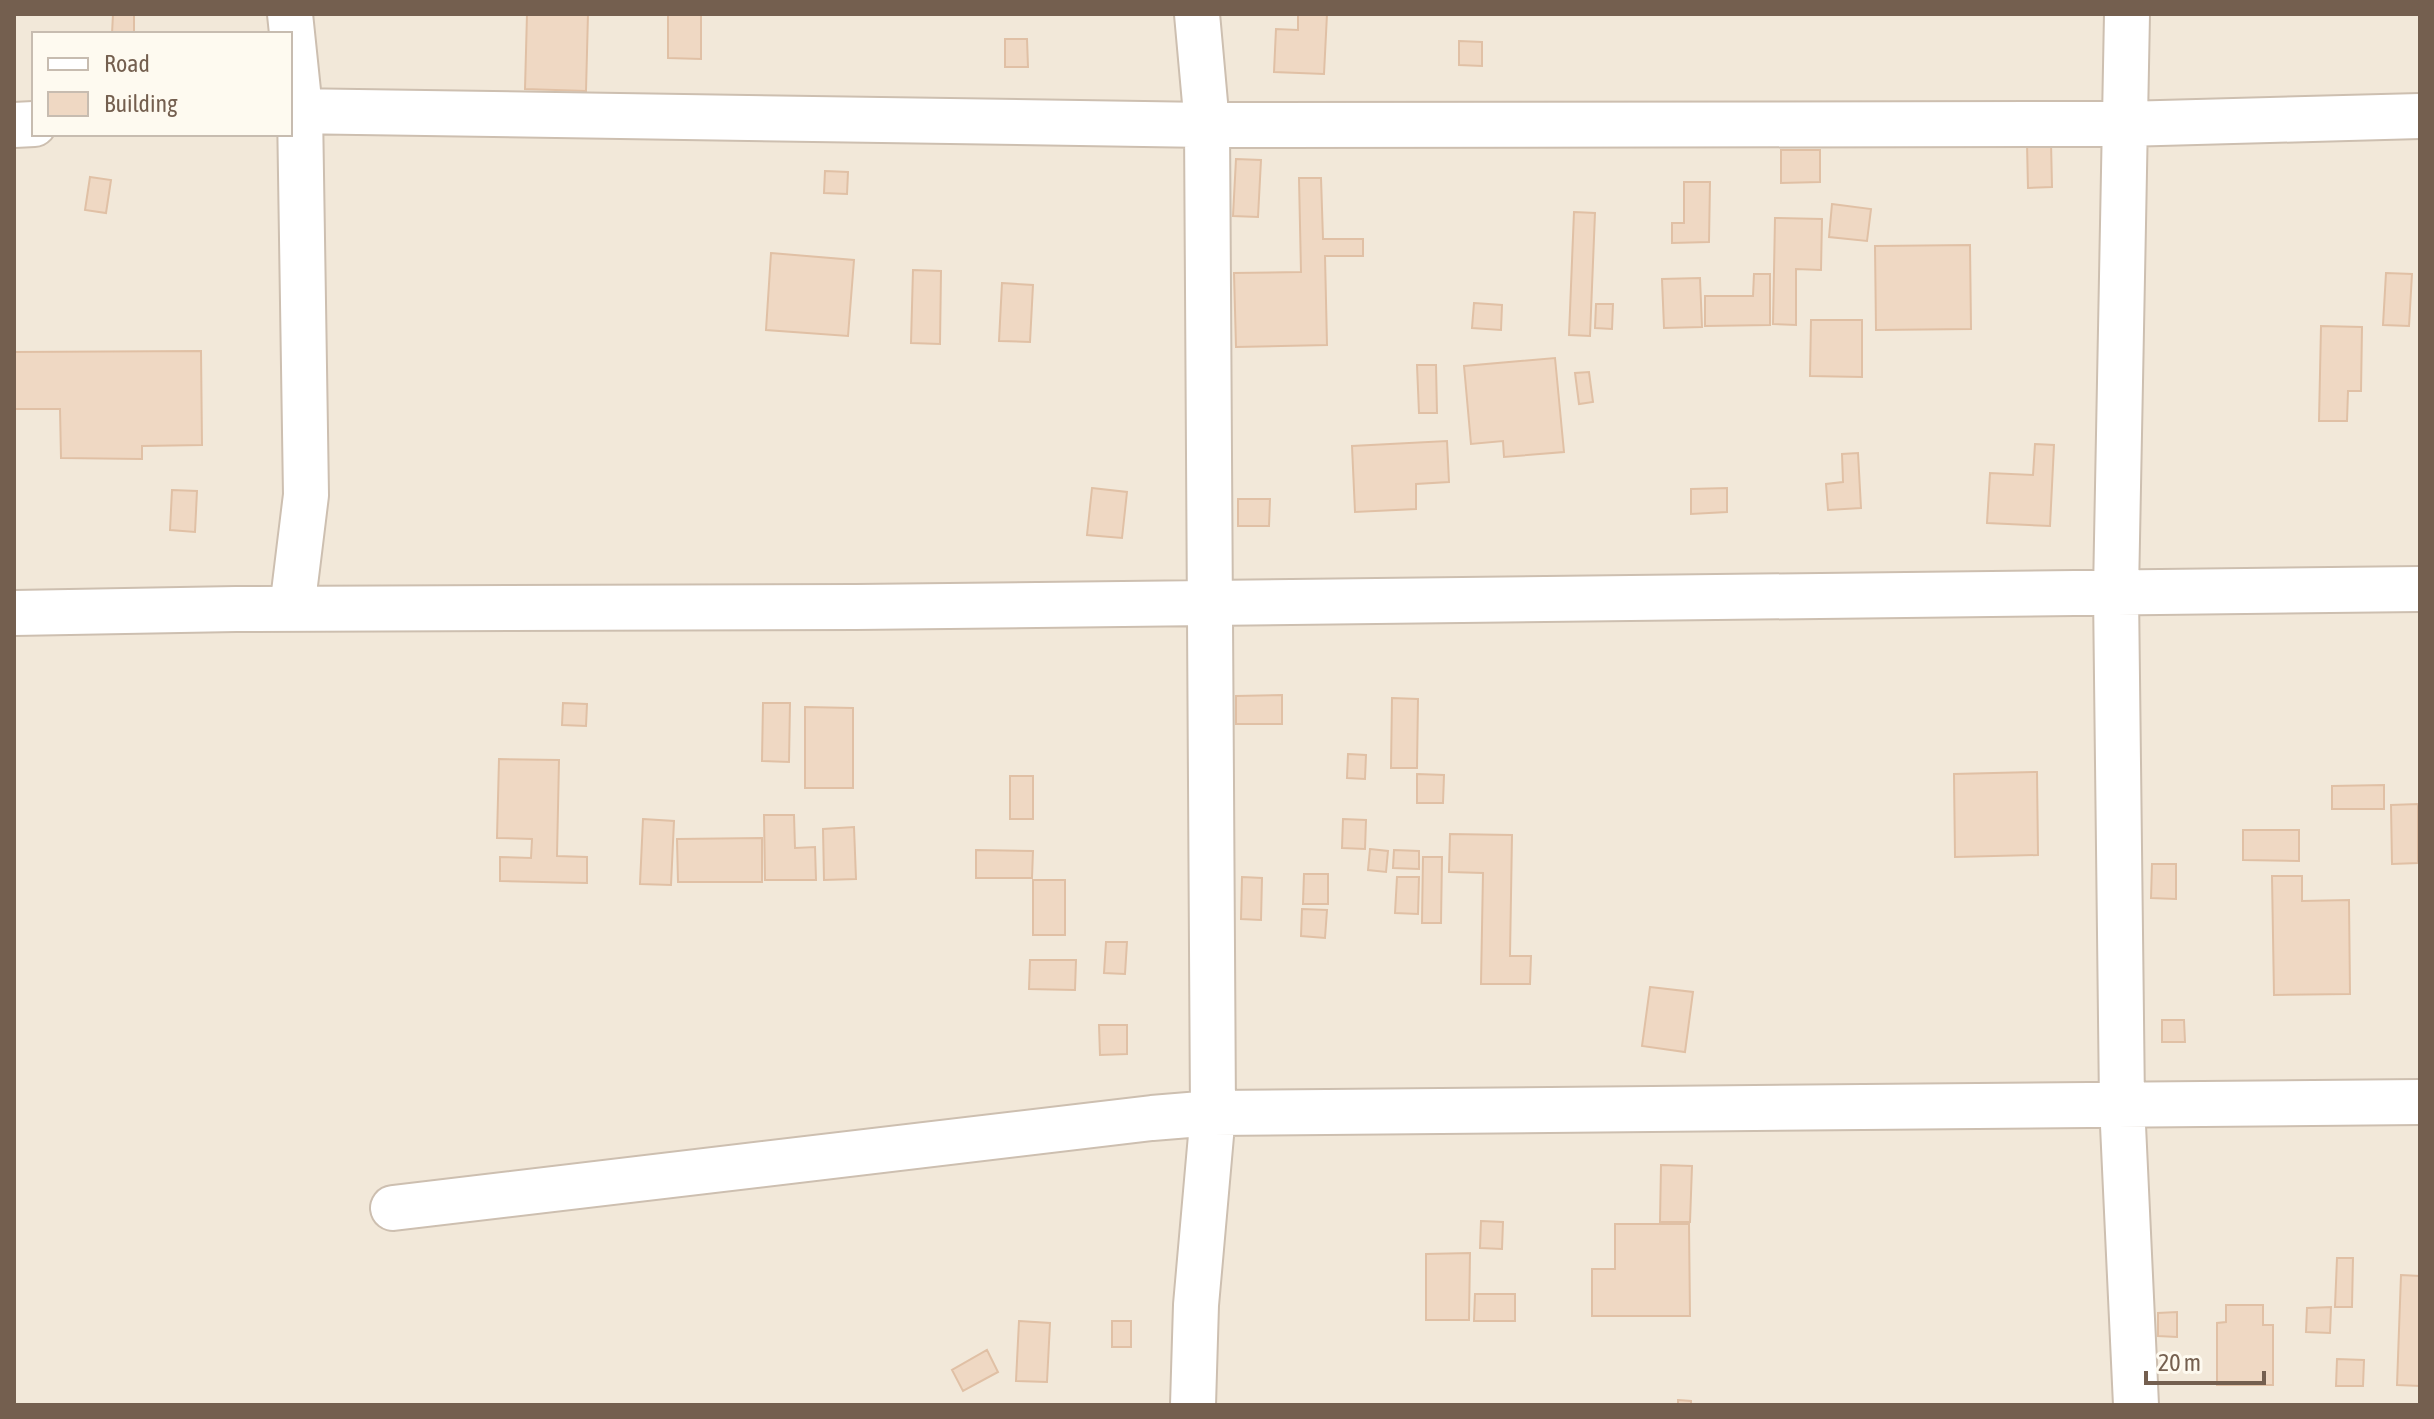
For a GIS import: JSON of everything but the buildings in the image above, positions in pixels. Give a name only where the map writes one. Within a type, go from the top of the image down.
[{"type":"street","points":[[1193,1405],[1196,1305],[1213,1113],[1207,125],[1197,14]]},
{"type":"street","points":[[2127,14],[2116,592],[2122,1104],[2136,1405]]},
{"type":"street","points":[[292,52],[306,495],[292,609]]},
{"type":"street","points":[[295,110],[1207,125],[2124,124],[2420,116]]},
{"type":"street","points":[[14,613],[2420,589]]},
{"type":"street","points":[[393,1208],[1213,1113],[2420,1102]]},
{"type":"shaded area","points":[[14,14],[2420,14],[2420,1405],[14,1405]]}]
